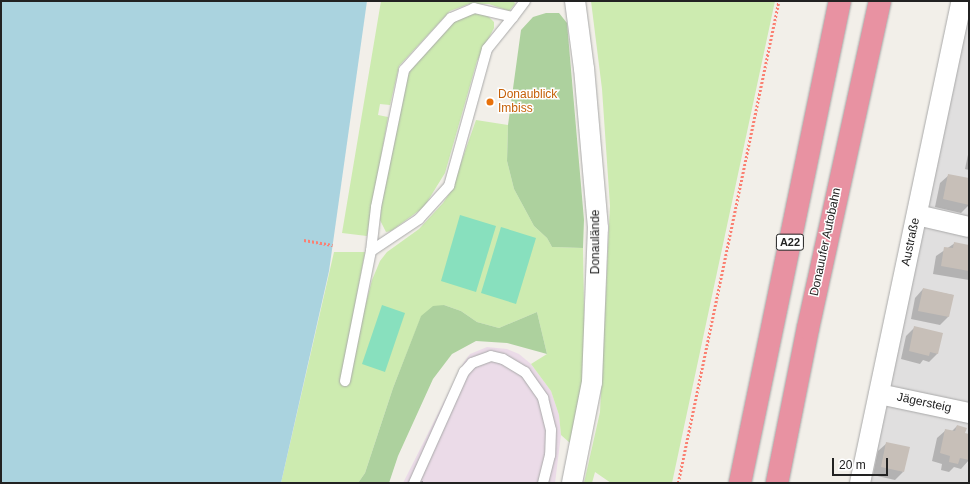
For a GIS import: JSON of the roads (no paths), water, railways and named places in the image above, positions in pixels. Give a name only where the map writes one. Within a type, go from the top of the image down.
[{"type":"highway","name":"A22","points":[[740,483],[840,1]]},
{"type":"highway","name":"Donauufer Autobahn","points":[[777,483],[813,305],[880,1]]},
{"type":"street","name":"Donaulände","points":[[572,483],[592,382],[598,228],[584,69],[574,1]]},
{"type":"street","name":"Austraße","points":[[860,483],[962,1]]},
{"type":"street","points":[[917,215],[969,227]]},
{"type":"street","name":"Jägersteig","points":[[879,394],[969,413]]},
{"type":"lane","points":[[372,251],[419,219],[449,186],[487,49],[525,1]]},
{"type":"lane","points":[[345,381],[372,251],[376,207],[404,70],[451,18],[474,8],[513,17]]},
{"type":"lane","points":[[414,483],[464,372],[472,363],[491,356],[503,358],[525,372],[543,398],[551,430],[550,455],[543,483]]},
{"type":"water","points":[[1,1],[367,1],[329,271],[281,483],[1,483]]},
{"type":"place","name":"Donaublick Imbiss","points":[[490,102]]}]
